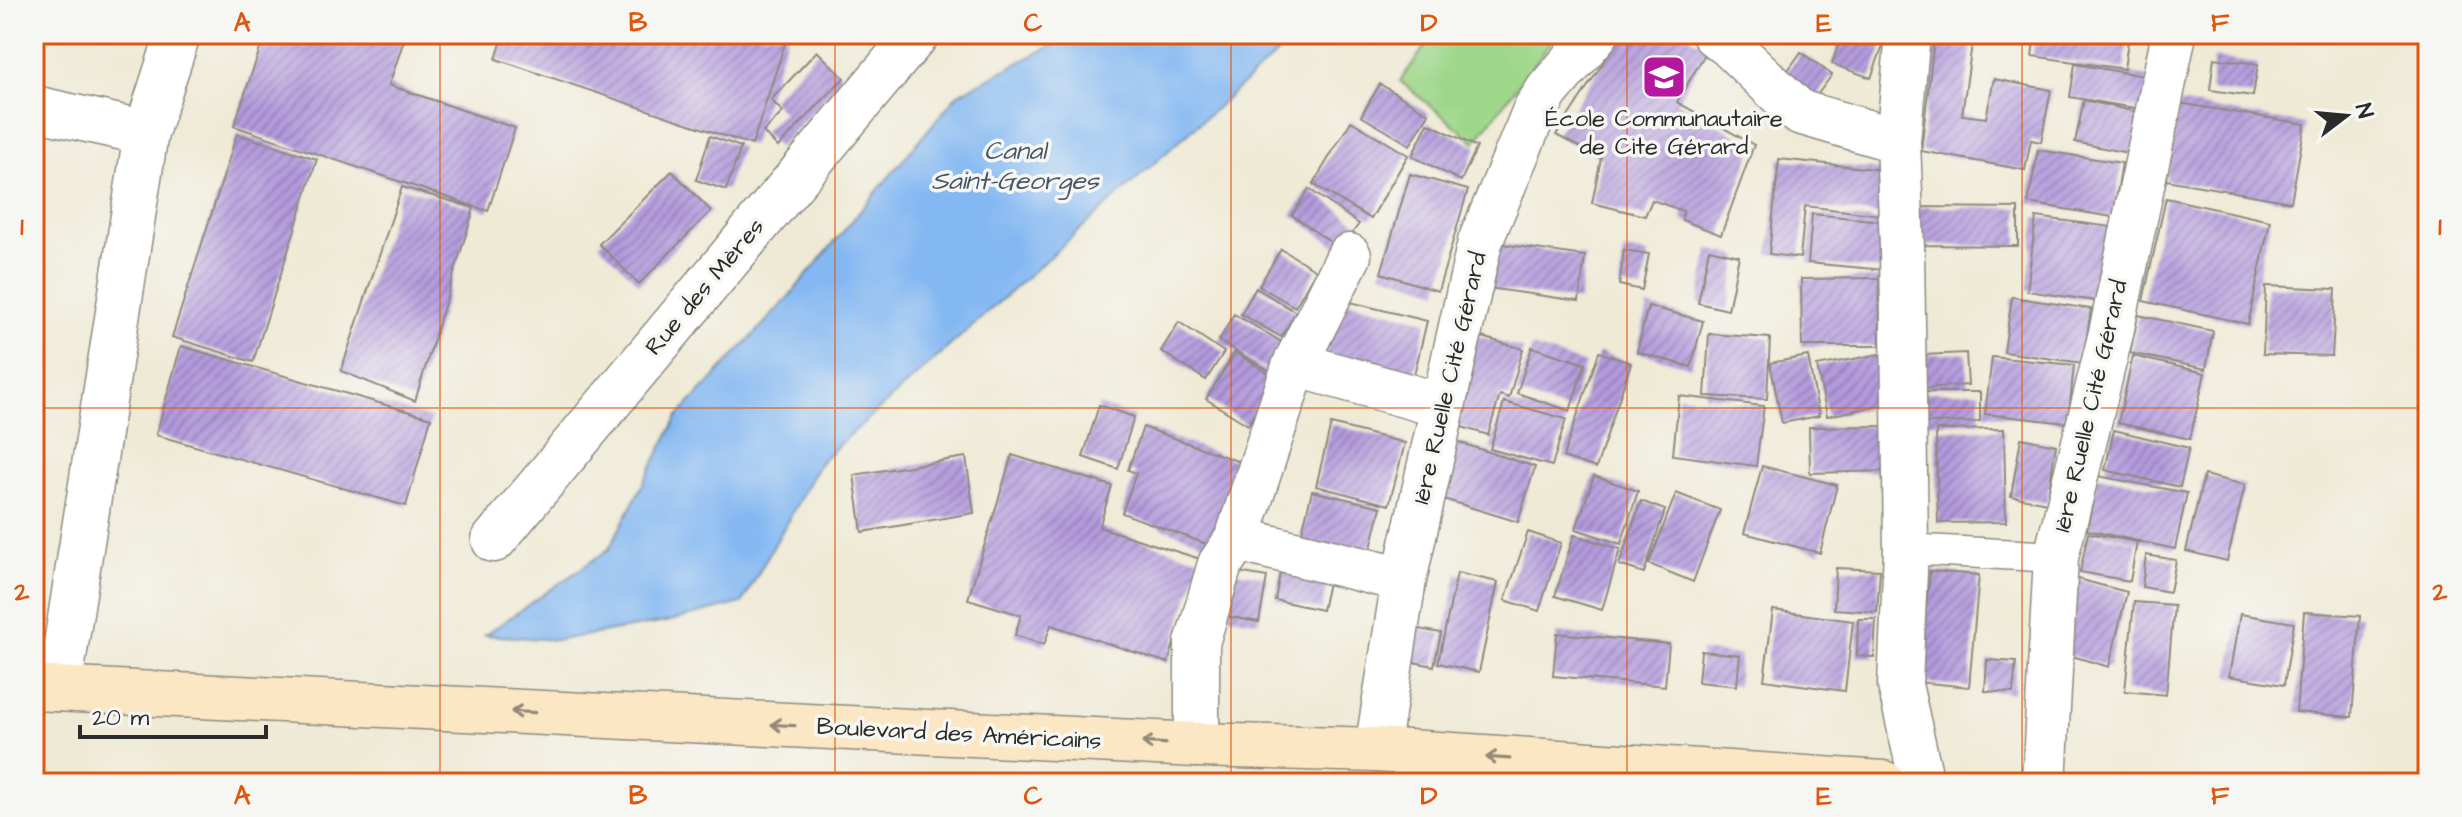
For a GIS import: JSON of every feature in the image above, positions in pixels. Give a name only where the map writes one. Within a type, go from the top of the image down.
[{"type":"main road","name":"Boulevard des Américains","points":[[47,688],[1197,745],[1377,750],[1883,783]]},
{"type":"street","points":[[47,688],[146,133],[178,34]]},
{"type":"street","name":"Rue des Mères","points":[[494,540],[917,34]]},
{"type":"street","name":"1ère Ruelle Cité Gérard","points":[[1377,750],[1404,580],[1480,242],[1535,110],[1596,34]]},
{"type":"street","points":[[1714,34],[1799,112],[1898,141]]},
{"type":"street","points":[[1908,34],[1898,141],[1906,549],[1900,685],[1922,783]]},
{"type":"street","name":"1ère Ruelle Cité Gérard","points":[[2044,783],[2056,557],[2111,333],[2174,34]]},
{"type":"street","points":[[34,108],[146,133]]},
{"type":"street","points":[[1197,745],[1197,643],[1220,564],[1237,539],[1295,364],[1349,256]]},
{"type":"street","points":[[1295,364],[1443,406]]},
{"type":"street","points":[[1237,539],[1404,580]]},
{"type":"lane","points":[[1906,549],[2056,557]]},
{"type":"green space","points":[[1434,34],[1557,34],[1475,142],[1400,81]]},
{"type":"water","name":"Canal Saint-Georges","points":[[1074,34],[1299,34],[821,461],[742,603],[666,622],[558,640],[485,635],[609,549],[678,416],[786,300],[958,94]]},
{"type":"building","points":[[265,34],[406,34],[389,85],[515,128],[488,211],[234,126]]},
{"type":"building","points":[[504,34],[788,34],[752,145],[496,59]]},
{"type":"building","points":[[1622,34],[1684,34],[1709,47],[1677,102],[1754,145],[1721,235],[1682,220],[1683,211],[1652,200],[1645,216],[1592,203],[1601,158],[1556,135]]},
{"type":"building","points":[[1817,34],[1887,34],[1871,78],[1832,64],[1839,42]]},
{"type":"building","points":[[2035,34],[2129,34],[2124,69],[2032,56]]},
{"type":"building","points":[[1934,40],[1972,44],[1962,115],[1986,118],[1994,79],[2051,90],[2041,142],[2031,140],[2025,170],[1921,151]]},
{"type":"building","points":[[817,51],[844,78],[778,147],[763,132],[783,112],[771,100]]},
{"type":"building","points":[[1801,52],[1832,75],[1808,107],[1779,83]]},
{"type":"building","points":[[2214,58],[2258,64],[2253,96],[2210,90]]},
{"type":"building","points":[[2075,64],[2150,77],[2145,110],[2070,97]]},
{"type":"building","points":[[1380,84],[1429,114],[1410,145],[1361,116]]},
{"type":"building","points":[[2084,100],[2141,113],[2133,154],[2075,142]]},
{"type":"building","points":[[2179,103],[2305,124],[2291,202],[2166,180]]},
{"type":"building","points":[[1351,121],[1408,155],[1371,219],[1313,184]]},
{"type":"building","points":[[1428,123],[1477,147],[1461,181],[1412,156]]},
{"type":"building","points":[[237,134],[317,159],[253,362],[172,337]]},
{"type":"building","points":[[710,136],[741,147],[726,190],[696,180]]},
{"type":"building","points":[[2038,150],[2122,163],[2113,217],[2028,203]]},
{"type":"building","points":[[1779,159],[1893,171],[1889,216],[1805,206],[1800,258],[1769,254]]},
{"type":"building","points":[[672,171],[711,211],[639,284],[599,244]]},
{"type":"building","points":[[1410,174],[1468,190],[1438,291],[1381,273]]},
{"type":"building","points":[[402,187],[474,208],[415,401],[341,371]]},
{"type":"building","points":[[1309,189],[1359,224],[1340,249],[1292,215]]},
{"type":"building","points":[[2166,198],[2270,221],[2248,324],[2143,301]]},
{"type":"building","points":[[1912,207],[2018,208],[2018,246],[1912,245]]},
{"type":"building","points":[[1812,214],[1890,222],[1885,270],[1808,263]]},
{"type":"building","points":[[2036,217],[2112,227],[2103,302],[2027,291]]},
{"type":"building","points":[[1495,243],[1585,256],[1579,301],[1488,288]]},
{"type":"building","points":[[1281,249],[1316,270],[1295,307],[1259,286]]},
{"type":"building","points":[[1709,249],[1739,256],[1728,310],[1698,303]]},
{"type":"building","points":[[1624,250],[1649,254],[1642,290],[1619,285]]},
{"type":"building","points":[[1879,278],[1880,346],[1802,346],[1801,279]]},
{"type":"building","points":[[2266,286],[2336,289],[2332,356],[2263,354]]},
{"type":"building","points":[[1256,288],[1296,312],[1281,337],[1241,314]]},
{"type":"building","points":[[2012,297],[2091,309],[2083,363],[2004,352]]},
{"type":"building","points":[[1338,299],[1427,321],[1414,375],[1325,354]]},
{"type":"building","points":[[1648,306],[1703,321],[1691,367],[1637,352]]},
{"type":"building","points":[[1234,314],[1294,349],[1278,376],[1219,341]]},
{"type":"building","points":[[2138,315],[2213,331],[2206,369],[2130,353]]},
{"type":"building","points":[[1179,322],[1224,352],[1206,380],[1161,351]]},
{"type":"building","points":[[1471,334],[1523,349],[1509,398],[1500,395],[1488,435],[1445,422]]},
{"type":"building","points":[[1709,334],[1770,338],[1767,399],[1705,396]]},
{"type":"building","points":[[181,346],[431,418],[406,506],[156,435]]},
{"type":"building","points":[[1532,347],[1585,364],[1570,411],[1517,393]]},
{"type":"building","points":[[1235,352],[1277,379],[1248,425],[1206,399]]},
{"type":"building","points":[[1599,352],[1631,363],[1596,468],[1563,457]]},
{"type":"building","points":[[1966,353],[1968,385],[1924,388],[1922,355]]},
{"type":"building","points":[[1880,354],[1889,404],[1827,416],[1817,366]]},
{"type":"building","points":[[1808,356],[1819,416],[1782,423],[1770,363]]},
{"type":"building","points":[[2133,356],[2205,373],[2190,439],[2118,423]]},
{"type":"building","points":[[1992,357],[2074,365],[2068,423],[1985,414]]},
{"type":"building","points":[[1921,392],[1980,392],[1980,422],[1921,423]]},
{"type":"building","points":[[1679,396],[1764,406],[1756,466],[1673,455]]},
{"type":"building","points":[[1504,402],[1566,419],[1552,466],[1490,449]]},
{"type":"building","points":[[1099,405],[1134,417],[1118,469],[1083,457]]},
{"type":"building","points":[[1331,424],[1405,443],[1389,505],[1316,486]]},
{"type":"building","points":[[1888,426],[1889,471],[1810,473],[1809,427]]},
{"type":"building","points":[[1143,427],[1246,464],[1217,548],[1122,513],[1136,473],[1128,470]]},
{"type":"building","points":[[2004,429],[2006,522],[1938,523],[1936,430]]},
{"type":"building","points":[[2114,430],[2189,448],[2180,487],[2105,470]]},
{"type":"building","points":[[2021,438],[2056,445],[2047,503],[2011,496]]},
{"type":"building","points":[[1455,441],[1535,467],[1518,522],[1437,497]]},
{"type":"building","points":[[1012,455],[1112,486],[1099,527],[1200,559],[1168,663],[1051,625],[1044,645],[1015,635],[1021,615],[968,599]]},
{"type":"building","points":[[966,457],[974,513],[862,532],[854,475]]},
{"type":"building","points":[[1762,466],[1837,485],[1820,553],[1744,533]]},
{"type":"building","points":[[2204,475],[2245,485],[2227,561],[2186,551]]},
{"type":"building","points":[[1594,476],[1638,491],[1621,544],[1576,529]]},
{"type":"building","points":[[2098,476],[2187,493],[2175,549],[2087,530]]},
{"type":"building","points":[[1312,491],[1381,507],[1367,564],[1298,548]]},
{"type":"building","points":[[1676,493],[1720,510],[1693,582],[1649,564]]},
{"type":"building","points":[[1641,501],[1665,510],[1644,573],[1619,565]]},
{"type":"building","points":[[1528,532],[1561,543],[1539,611],[1505,600]]},
{"type":"building","points":[[2088,533],[2137,542],[2130,581],[2080,572]]},
{"type":"building","points":[[1574,535],[1620,549],[1602,610],[1555,596]]},
{"type":"building","points":[[2146,555],[2176,560],[2170,592],[2142,587]]},
{"type":"building","points":[[1282,562],[1330,573],[1322,610],[1275,600]]},
{"type":"building","points":[[1836,568],[1880,570],[1877,612],[1834,609]]},
{"type":"building","points":[[1226,570],[1267,577],[1259,622],[1219,615]]},
{"type":"building","points":[[1930,571],[1979,575],[1969,687],[1918,682]]},
{"type":"building","points":[[1457,573],[1498,582],[1479,672],[1438,663]]},
{"type":"building","points":[[2074,578],[2127,592],[2109,667],[2055,651]]},
{"type":"building","points":[[2134,602],[2174,605],[2166,695],[2125,691]]},
{"type":"building","points":[[1773,610],[1853,621],[1845,691],[1764,680]]},
{"type":"building","points":[[2304,612],[2360,616],[2352,717],[2296,712]]},
{"type":"building","points":[[2240,614],[2294,623],[2284,685],[2229,676]]},
{"type":"building","points":[[1858,619],[1876,619],[1874,657],[1857,656]]},
{"type":"building","points":[[1408,627],[1441,633],[1434,666],[1402,660]]},
{"type":"building","points":[[1557,633],[1669,644],[1665,686],[1553,676]]},
{"type":"building","points":[[1701,651],[1740,655],[1737,686],[1698,682]]},
{"type":"building","points":[[1987,660],[2016,662],[2013,693],[1985,691]]},
{"type":"place","name":"École Communautaire de Cite Gérard","points":[[1664,77]]}]
